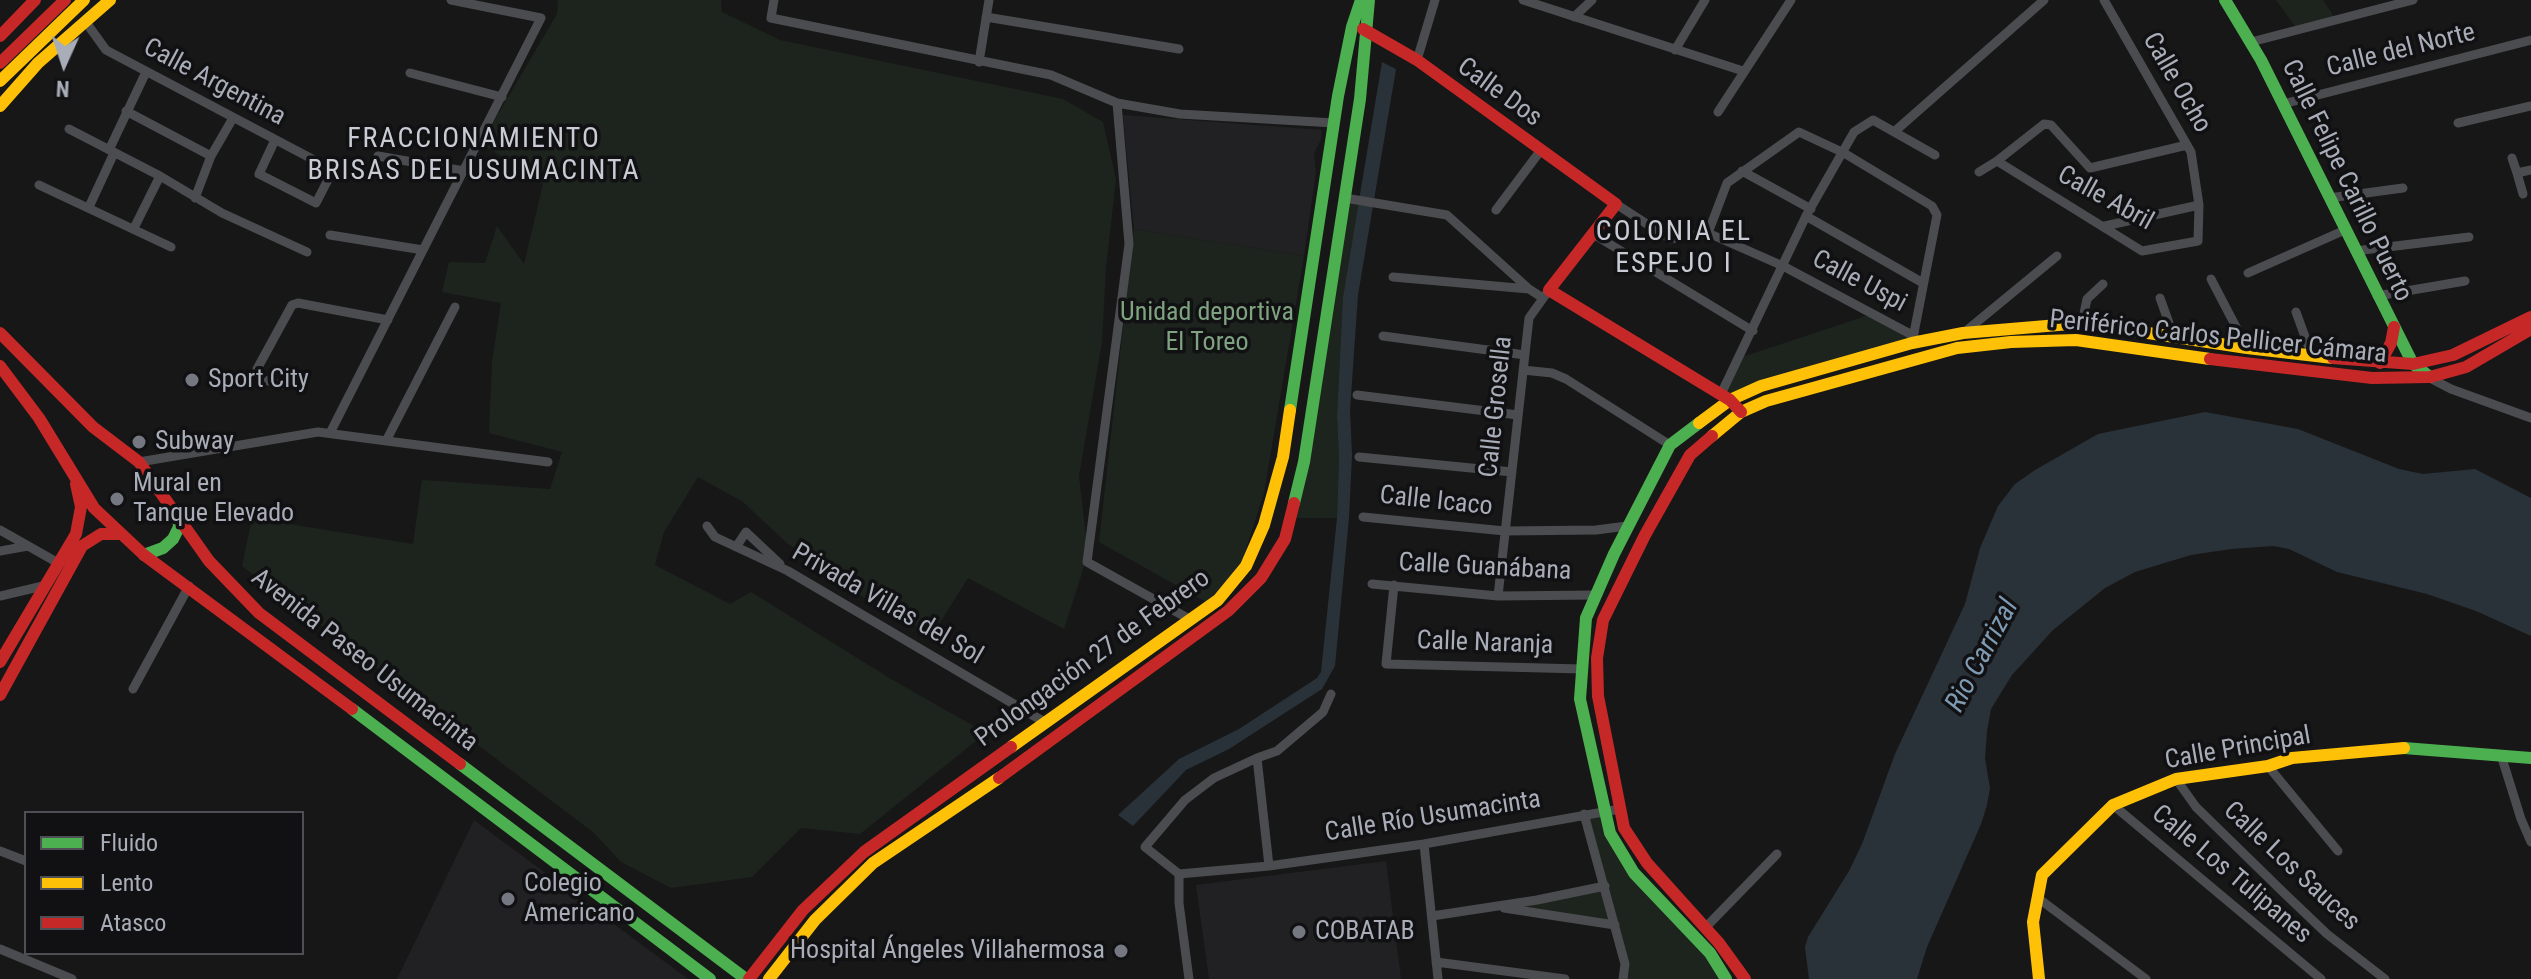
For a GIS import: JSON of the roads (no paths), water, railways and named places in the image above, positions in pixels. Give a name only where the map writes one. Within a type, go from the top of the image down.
[{"type":"main road","points":[[0,36],[35,0]]},
{"type":"main road","points":[[0,63],[65,0]]},
{"type":"main road","points":[[0,81],[84,0]]},
{"type":"main road","points":[[0,106],[38,63],[110,0]]},
{"type":"main road","name":"Prolongación 27 de Febrero","points":[[747,979],[803,910],[864,852],[1218,600],[1246,566],[1268,511],[1283,457],[1334,123],[1352,27],[1361,0]]},
{"type":"main road","name":"Prolongación 27 de Febrero","points":[[769,979],[815,920],[873,863],[1017,766],[1228,611],[1261,578],[1285,539],[1304,462],[1345,198],[1369,0]]},
{"type":"main road","name":"Calle Felipe Carillo Puerto","points":[[2225,0],[2251,42],[2413,364],[2430,377]]},
{"type":"main road","name":"Calle Dos","points":[[1352,27],[1367,30],[1417,60],[1616,204]]},
{"type":"main road","name":"Calle Grosella","points":[[1546,294],[1616,204]]},
{"type":"main road","points":[[1546,294],[1725,397],[1741,412]]},
{"type":"main road","name":"Periférico Carlos Pellicer Cámara","points":[[1726,979],[1710,953],[1634,873],[1610,833],[1580,699],[1586,618],[1627,526],[1670,445],[1725,397],[1913,340],[1963,333],[2082,323],[2247,348],[2413,364],[2453,355],[2531,317]]},
{"type":"main road","points":[[2380,363],[2391,343],[2394,327]]},
{"type":"main road","name":"Periférico Carlos Pellicer Cámara","points":[[1745,979],[1647,863],[1624,828],[1598,696],[1597,658],[1603,620],[1645,535],[1690,455],[1741,412],[1766,401],[1957,348],[2011,342],[2076,340],[2315,373],[2372,378],[2430,377],[2466,367],[2531,329]]},
{"type":"main road","name":"Avenida Paseo Usumacinta","points":[[0,333],[93,427],[139,462],[209,561],[259,613],[747,979]]},
{"type":"main road","name":"Avenida Paseo Usumacinta","points":[[0,366],[94,508],[119,534],[710,979]]},
{"type":"main road","points":[[20,392],[21,377],[27,372],[40,374]]},
{"type":"main road","points":[[0,662],[60,564],[79,525],[81,507],[76,481]]},
{"type":"main road","points":[[144,555],[163,548],[173,539],[179,527],[178,515]]},
{"type":"main road","points":[[0,695],[82,546],[101,534],[119,534]]},
{"type":"main road","name":"Calle Principal","points":[[2039,979],[2033,922],[2042,875],[2113,805],[2176,779],[2268,766],[2292,758],[2400,748],[2531,758]]},
{"type":"street","points":[[330,433],[541,18],[451,0]]},
{"type":"street","points":[[774,0],[771,18],[1051,75],[1117,103],[1180,114],[1334,123]]},
{"type":"street","points":[[979,62],[989,0]]},
{"type":"street","points":[[1417,60],[1435,0]]},
{"type":"street","points":[[1523,0],[1743,71]]},
{"type":"street","points":[[1574,17],[1592,0]]},
{"type":"street","points":[[1675,50],[1705,0]]},
{"type":"street","points":[[1718,112],[1791,0]]},
{"type":"street","points":[[1894,132],[2044,0]]},
{"type":"street","name":"Calle Ocho","points":[[2104,0],[2191,152],[2199,205],[2198,241]]},
{"type":"street","points":[[2251,42],[2413,0]]},
{"type":"street","points":[[986,17],[1179,49]]},
{"type":"street","name":"Calle Argentina","points":[[85,21],[106,50],[333,170],[316,203],[259,174],[275,140]]},
{"type":"street","name":"Calle del Norte","points":[[2283,104],[2531,40]]},
{"type":"street","points":[[89,207],[126,111],[146,72]]},
{"type":"street","points":[[410,73],[502,97]]},
{"type":"street","points":[[1117,103],[1129,244],[1087,562],[1191,620]]},
{"type":"street","points":[[2458,123],[2531,106]]},
{"type":"street","points":[[126,111],[211,156]]},
{"type":"street","points":[[195,198],[211,156],[233,118]]},
{"type":"street","points":[[1725,397],[1808,212],[1854,132],[1873,120],[1935,155]]},
{"type":"street","points":[[1979,172],[2048,123],[2090,168],[2187,145]]},
{"type":"street","points":[[69,129],[160,176],[195,198],[307,252]]},
{"type":"street","points":[[1616,204],[1670,239],[1708,233],[1727,183],[1799,132],[1844,153],[1932,206],[1937,215],[1913,340]]},
{"type":"street","points":[[1496,210],[1541,150]]},
{"type":"street","points":[[378,156],[464,171]]},
{"type":"street","points":[[2512,158],[2523,194]]},
{"type":"street","name":"Calle Abril","points":[[1997,161],[2142,251],[2198,241]]},
{"type":"street","points":[[2517,173],[2531,170]]},
{"type":"street","points":[[1742,171],[1923,283]]},
{"type":"street","points":[[134,228],[160,176]]},
{"type":"street","points":[[39,185],[171,247]]},
{"type":"street","points":[[2329,198],[2403,188]]},
{"type":"street","points":[[1345,198],[1447,215],[1529,289]]},
{"type":"street","points":[[2105,226],[2199,205]]},
{"type":"street","points":[[2248,273],[2345,230]]},
{"type":"street","name":"Calle Uspi","points":[[1708,233],[1783,266],[1913,340]]},
{"type":"street","points":[[1593,234],[1753,331]]},
{"type":"street","points":[[330,235],[423,250]]},
{"type":"street","points":[[2355,251],[2469,237]]},
{"type":"street","points":[[1963,333],[2057,256]]},
{"type":"street","points":[[1393,277],[1529,289],[1546,294]]},
{"type":"street","points":[[2211,279],[2247,348]]},
{"type":"street","points":[[2377,296],[2465,281]]},
{"type":"street","points":[[2082,323],[2087,299],[2103,284]]},
{"type":"street","name":"Calle Grosella","points":[[1498,596],[1529,318],[1546,294]]},
{"type":"street","points":[[2160,298],[2174,337]]},
{"type":"street","points":[[283,385],[261,379],[257,369],[286,311],[298,303],[388,320]]},
{"type":"street","points":[[386,441],[455,307]]},
{"type":"street","points":[[2296,312],[2312,356]]},
{"type":"street","points":[[1383,336],[1525,355]]},
{"type":"street","points":[[1523,370],[1552,373],[1566,379],[1670,445]]},
{"type":"street","points":[[2430,377],[2451,389],[2531,418]]},
{"type":"street","points":[[1357,395],[1518,415]]},
{"type":"street","points":[[139,462],[318,432],[548,462]]},
{"type":"street","points":[[1359,457],[1512,472]]},
{"type":"street","name":"Calle Icaco","points":[[1363,517],[1505,531],[1596,530],[1627,526]]},
{"type":"street","name":"Privada Villas del Sol","points":[[707,526],[715,537],[788,571],[1046,723]]},
{"type":"street","points":[[0,530],[60,564]]},
{"type":"street","points":[[736,547],[746,532],[788,571]]},
{"type":"street","points":[[0,551],[28,546]]},
{"type":"street","name":"Calle Guanábana","points":[[1372,584],[1498,596],[1596,595]]},
{"type":"street","points":[[0,596],[47,585]]},
{"type":"street","name":"Calle Naranja","points":[[1394,585],[1386,664],[1582,669]]},
{"type":"street","points":[[133,689],[189,586]]},
{"type":"street","points":[[1189,979],[1179,903],[1179,874],[1145,847],[1185,800],[1214,778],[1277,751],[1323,712],[1331,694]]},
{"type":"street","points":[[2501,755],[2531,842]]},
{"type":"street","points":[[1257,758],[1269,866]]},
{"type":"street","points":[[2268,766],[2338,851]]},
{"type":"street","name":"Calle Los Sauces","points":[[2176,779],[2196,807],[2284,893],[2327,934],[2385,979]]},
{"type":"street","name":"Calle Los Tulipanes","points":[[2113,805],[2321,979]]},
{"type":"street","name":"Calle Río Usumacinta","points":[[1179,874],[1269,866],[1424,844],[1620,809]]},
{"type":"street","points":[[1584,814],[1625,964],[1623,979]]},
{"type":"street","points":[[1424,844],[1438,979]]},
{"type":"street","points":[[0,851],[24,860]]},
{"type":"street","points":[[1705,928],[1777,854]]},
{"type":"street","points":[[1432,916],[1605,886]]},
{"type":"street","points":[[2038,898],[2146,979]]},
{"type":"street","points":[[1493,906],[1615,925]]},
{"type":"street","points":[[0,949],[72,979]]},
{"type":"street","points":[[1436,962],[1565,979]]},
{"type":"water","points":[[1382,62],[1396,69],[1358,295],[1350,410],[1352,455],[1349,518],[1335,666],[1322,689],[1229,749],[1186,770],[1133,826],[1118,815],[1179,759],[1239,729],[1317,678],[1321,672],[1337,518],[1337,417],[1343,297]]},
{"type":"water","name":"Rio Carrizal","points":[[2205,412],[2298,429],[2399,469],[2423,474],[2475,469],[2531,498],[2531,636],[2476,611],[2427,594],[2337,572],[2289,549],[2274,546],[2191,555],[2135,572],[2105,588],[2053,630],[2012,675],[1991,709],[1985,759],[1990,788],[1987,805],[1927,947],[1917,979],[1809,979],[1805,947],[1808,937],[1862,844],[1895,754],[1965,604],[1980,548],[1998,506],[2015,484],[2098,434]]},
{"type":"place","name":"Sport City","points":[[192,380]]},
{"type":"place","name":"Subway","points":[[139,442]]},
{"type":"place","name":"Mural en Tanque Elevado","points":[[117,499]]},
{"type":"place","name":"Colegio Americano","points":[[508,899]]},
{"type":"place","name":"COBATAB","points":[[1299,932]]},
{"type":"place","name":"Hospital Ángeles Villahermosa","points":[[1121,951]]},
{"type":"district","name":"FRACCIONAMIENTO BRISAS DEL USUMACINTA","points":[[474,156]]},
{"type":"district","name":"COLONIA EL ESPEJO I","points":[[1674,249]]},
{"type":"park label","name":"Unidad deportiva El Toreo","points":[[1207,328]]}]
